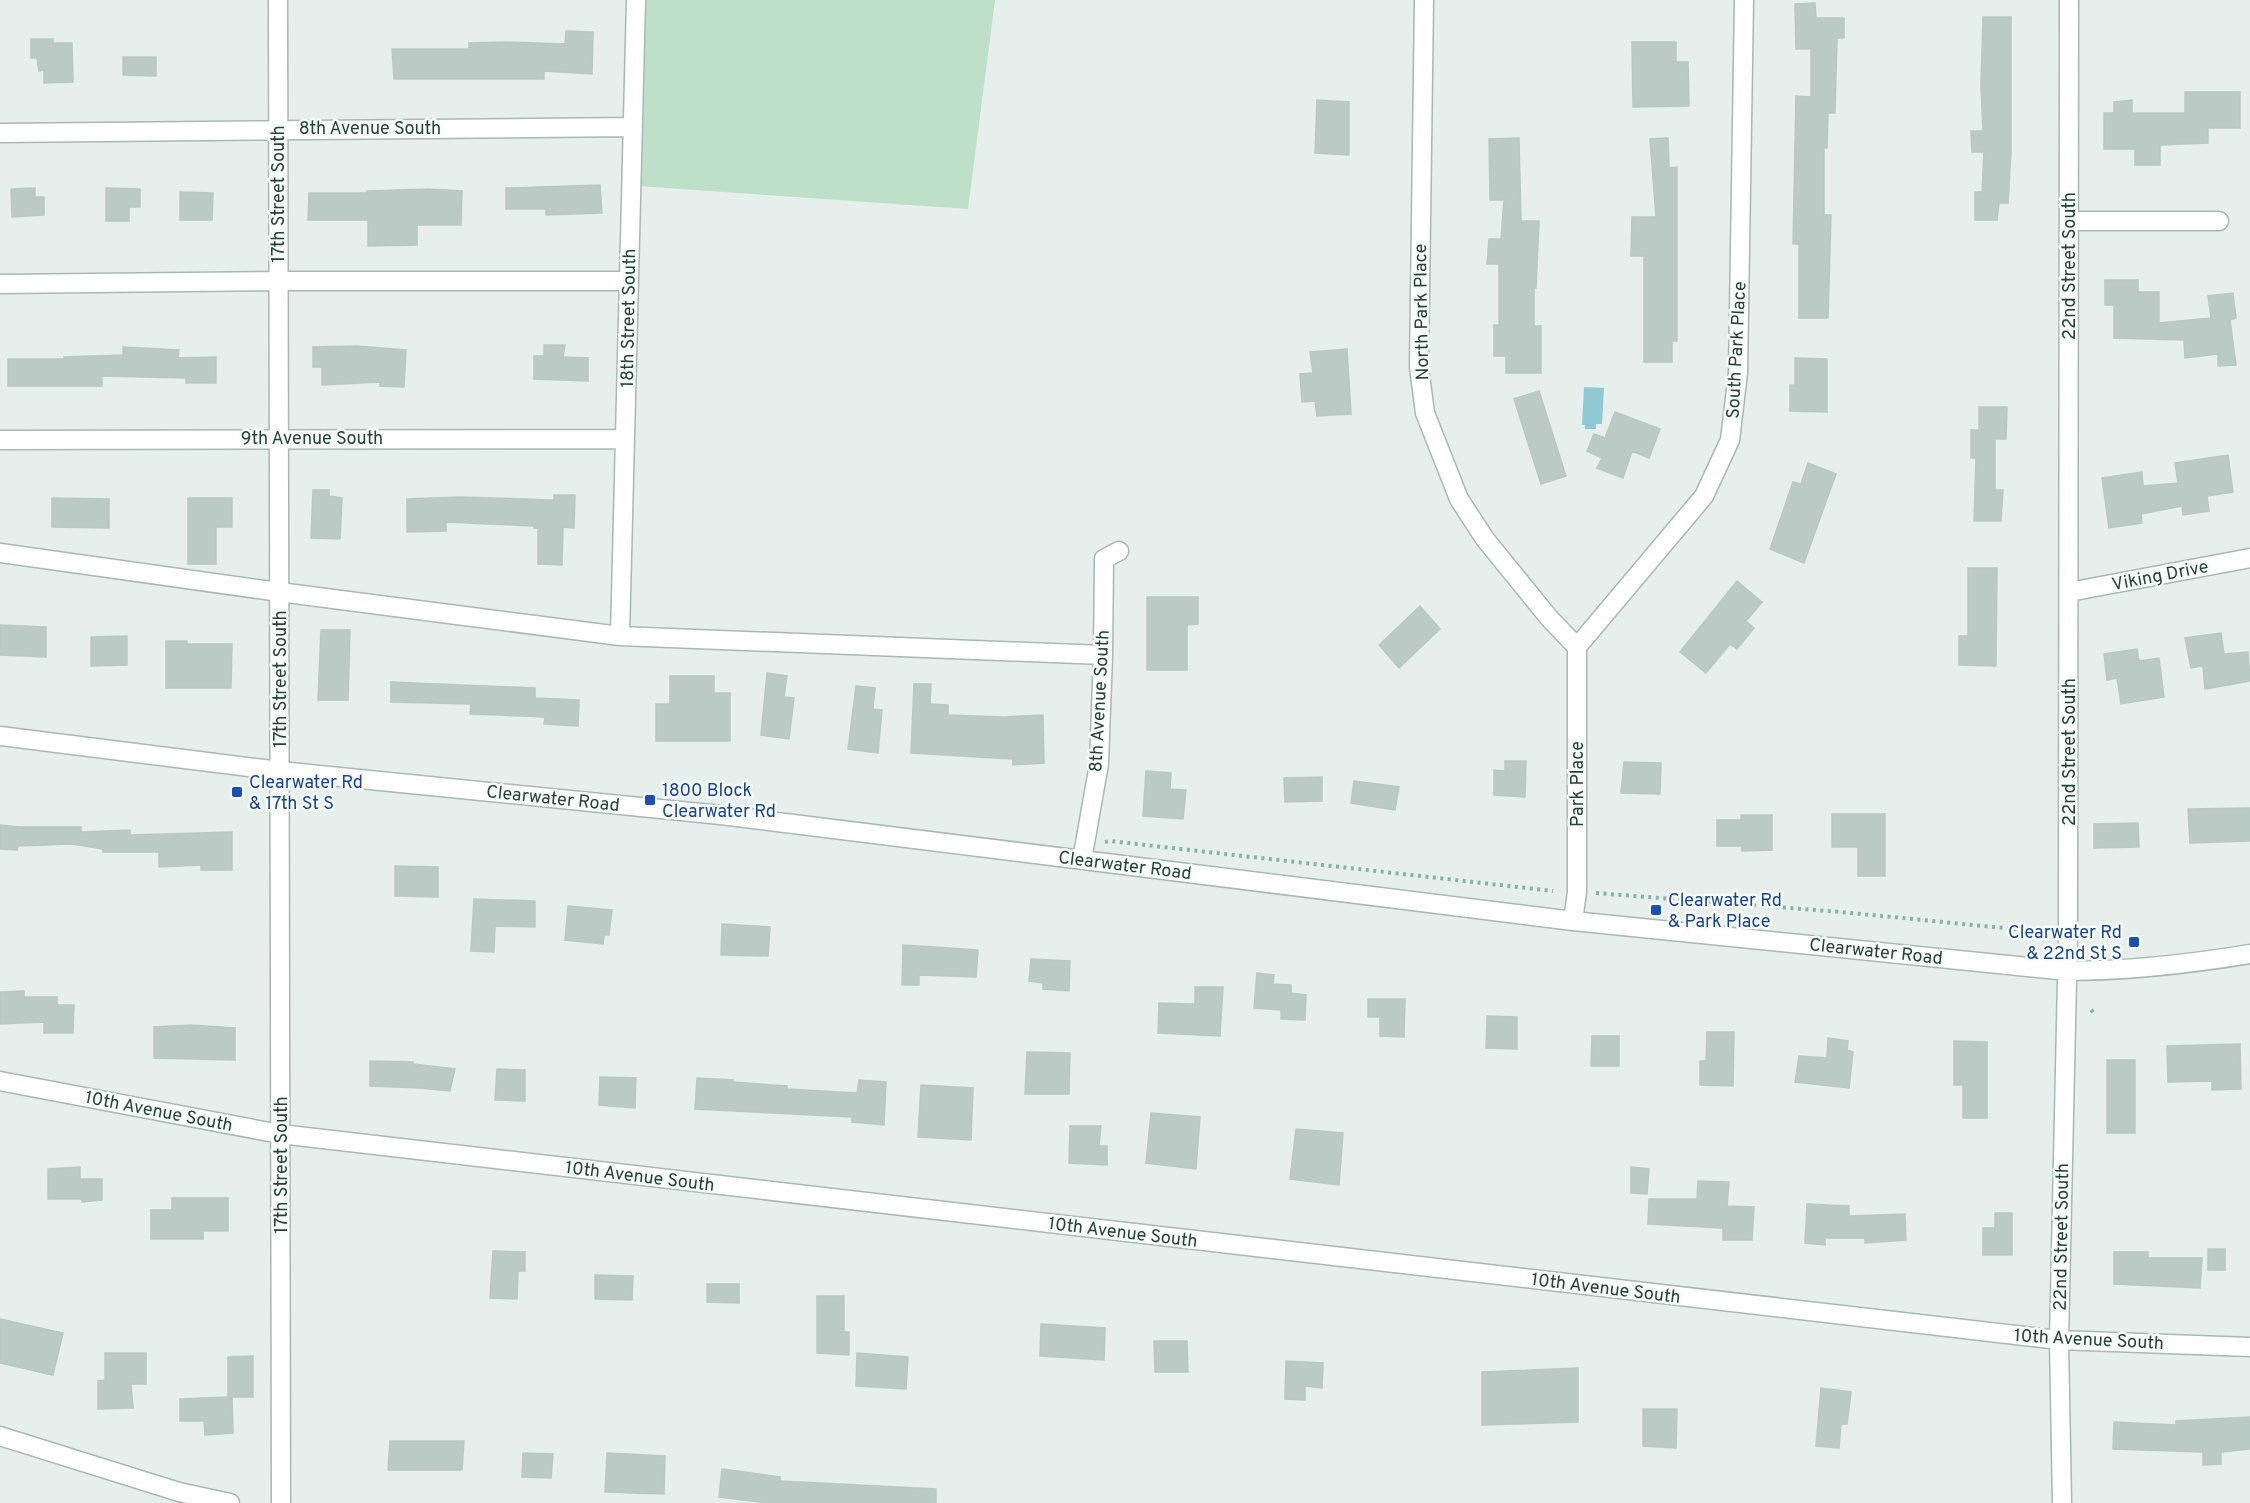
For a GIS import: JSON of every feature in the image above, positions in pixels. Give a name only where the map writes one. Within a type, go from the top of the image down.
[{"type":"street","name":"17th Street South","points":[[278,0],[281,1503]]},
{"type":"street","name":"18th Street South","points":[[620,636],[636,0]]},
{"type":"street","name":"North Park Place","points":[[1424,0],[1419,367],[1425,413],[1459,499],[1485,539],[1550,619],[1577,647]]},
{"type":"street","name":"South Park Place","points":[[1577,647],[1704,496],[1730,440],[1738,373],[1744,0]]},
{"type":"street","name":"22nd Street South","points":[[2062,1503],[2059,1340],[2067,971],[2069,0]]},
{"type":"street","name":"8th Avenue South","points":[[0,133],[633,127]]},
{"type":"street","points":[[2069,222],[2218,221]]},
{"type":"street","points":[[0,284],[629,281]]},
{"type":"street","name":"9th Avenue South","points":[[0,440],[625,439]]},
{"type":"street","name":"8th Avenue South","points":[[1082,860],[1099,764],[1104,559],[1119,551]]},
{"type":"street","points":[[0,553],[620,636],[1103,656]]},
{"type":"street","name":"Viking Drive","points":[[2069,592],[2250,558]]},
{"type":"street","name":"Park Place","points":[[1573,921],[1577,892],[1577,647]]},
{"type":"street","name":"Clearwater Road","points":[[0,736],[280,771],[721,815],[1573,921],[2067,971],[2118,971],[2250,954]]},
{"type":"street","name":"10th Avenue South","points":[[0,1081],[280,1134],[2059,1340],[2250,1347]]},
{"type":"street","points":[[0,1436],[179,1492],[230,1503]]},
{"type":"path","points":[[1105,842],[1553,891]]},
{"type":"path","points":[[1595,893],[1841,912],[2024,930],[2026,938]]},
{"type":"green space","points":[[643,0],[995,0],[968,209],[637,186]]},
{"type":"water","points":[[1584,387],[1604,388],[1602,424],[1596,424],[1596,429],[1585,429],[1585,425],[1582,425]]},
{"type":"building","points":[[1815,3],[1816,18],[1844,18],[1844,38],[1837,38],[1835,113],[1828,113],[1827,148],[1824,148],[1824,215],[1831,215],[1828,318],[1799,318],[1799,244],[1793,244],[1796,96],[1811,97],[1811,49],[1796,49],[1795,4]]},
{"type":"building","points":[[1983,17],[2011,17],[2011,152],[2008,203],[1999,203],[1997,220],[1975,220],[1975,192],[1982,192],[1984,152],[1972,152],[1971,131],[1983,131],[1981,85]]},
{"type":"building","points":[[566,31],[593,32],[592,74],[544,71],[544,79],[394,79],[392,49],[469,49],[469,43],[565,44]]},
{"type":"building","points":[[31,39],[53,39],[53,43],[72,43],[73,82],[44,83],[44,70],[39,71],[37,58],[31,58]]},
{"type":"building","points":[[1632,42],[1676,42],[1676,62],[1688,62],[1689,106],[1633,107]]},
{"type":"building","points":[[123,57],[156,57],[156,76],[123,75]]},
{"type":"building","points":[[2185,92],[2240,92],[2240,128],[2208,128],[2208,143],[2160,145],[2160,165],[2135,165],[2135,149],[2104,149],[2104,113],[2114,113],[2114,102],[2132,100],[2132,113],[2185,113]]},
{"type":"building","points":[[1317,100],[1349,102],[1349,155],[1315,153]]},
{"type":"building","points":[[1519,138],[1521,221],[1539,221],[1536,288],[1534,288],[1534,326],[1541,326],[1541,373],[1506,373],[1506,356],[1494,356],[1494,325],[1499,325],[1499,264],[1487,264],[1489,239],[1501,239],[1504,200],[1490,200],[1489,139]]},
{"type":"building","points":[[1668,138],[1669,168],[1677,167],[1677,341],[1672,341],[1672,362],[1644,362],[1644,256],[1631,256],[1632,217],[1656,217],[1650,139]]},
{"type":"building","points":[[600,185],[602,213],[546,215],[546,209],[506,209],[506,188]]},
{"type":"building","points":[[35,188],[35,197],[44,197],[44,215],[12,217],[11,189]]},
{"type":"building","points":[[106,188],[140,189],[140,207],[129,207],[129,221],[106,221]]},
{"type":"building","points":[[428,189],[462,191],[461,225],[417,225],[417,245],[368,246],[368,220],[308,220],[309,193],[367,193],[367,191]]},
{"type":"building","points":[[180,192],[213,193],[212,220],[180,220]]},
{"type":"building","points":[[2105,280],[2138,280],[2138,292],[2159,292],[2159,323],[2211,318],[2208,296],[2233,293],[2236,318],[2230,320],[2236,365],[2218,366],[2218,354],[2185,358],[2184,340],[2114,338],[2114,305],[2105,305]]},
{"type":"building","points":[[544,345],[565,345],[563,357],[588,358],[588,381],[534,379],[534,356],[544,356]]},
{"type":"building","points":[[357,346],[406,350],[404,387],[380,386],[380,382],[322,385],[322,367],[313,367],[313,347]]},
{"type":"building","points":[[123,347],[179,350],[178,358],[216,357],[216,383],[186,383],[186,378],[102,376],[102,386],[8,386],[8,359],[64,359],[64,357],[123,355]]},
{"type":"building","points":[[1347,349],[1351,414],[1317,416],[1315,401],[1302,402],[1300,374],[1313,373],[1310,352]]},
{"type":"building","points":[[1795,358],[1827,359],[1827,412],[1790,411],[1790,385],[1795,385]]},
{"type":"building","points":[[1539,391],[1566,476],[1541,484],[1514,399]]},
{"type":"building","points":[[1979,407],[2007,407],[2006,439],[1995,439],[1995,490],[2003,490],[2001,521],[1974,521],[1976,458],[1971,458],[1971,430],[1979,430]]},
{"type":"building","points":[[1615,412],[1660,429],[1649,458],[1632,451],[1623,478],[1597,468],[1602,458],[1587,451],[1594,434],[1605,438]]},
{"type":"building","points":[[2228,455],[2233,492],[2207,496],[2209,511],[2183,515],[2182,506],[2141,514],[2142,523],[2109,528],[2102,478],[2142,472],[2143,486],[2178,483],[2175,463]]},
{"type":"building","points":[[1808,463],[1836,474],[1804,563],[1770,549],[1793,482],[1801,484]]},
{"type":"building","points":[[313,490],[329,490],[329,496],[342,498],[340,539],[311,538]]},
{"type":"building","points":[[554,495],[575,495],[574,528],[563,527],[562,565],[538,564],[538,528],[534,526],[446,522],[446,531],[407,532],[407,499],[459,497],[554,500]]},
{"type":"building","points":[[52,498],[109,499],[109,528],[52,527]]},
{"type":"building","points":[[188,498],[232,498],[232,527],[216,527],[216,564],[188,564]]},
{"type":"building","points":[[1968,568],[1997,568],[1996,666],[1959,665],[1959,636],[1968,636]]},
{"type":"building","points":[[1737,581],[1762,602],[1746,621],[1754,628],[1737,649],[1730,644],[1706,673],[1680,652]]},
{"type":"building","points":[[1147,597],[1198,597],[1198,624],[1187,625],[1187,670],[1147,670]]},
{"type":"building","points":[[1420,606],[1440,629],[1399,668],[1379,645]]},
{"type":"building","points":[[0,625],[46,627],[46,657],[0,655]]},
{"type":"building","points":[[321,630],[350,630],[348,700],[318,700]]},
{"type":"building","points":[[2221,633],[2224,654],[2248,652],[2250,681],[2205,689],[2203,666],[2191,668],[2185,638]]},
{"type":"building","points":[[127,636],[127,665],[91,666],[91,637]]},
{"type":"building","points":[[166,641],[187,641],[187,644],[232,644],[231,688],[166,688]]},
{"type":"building","points":[[2137,649],[2139,661],[2159,658],[2164,697],[2121,704],[2117,678],[2107,680],[2104,654]]},
{"type":"building","points":[[767,673],[787,676],[784,697],[794,698],[789,739],[761,735]]},
{"type":"building","points":[[670,676],[714,676],[714,693],[730,693],[730,741],[656,741],[656,704],[670,704]]},
{"type":"building","points":[[391,682],[535,688],[535,698],[579,700],[578,726],[544,724],[545,717],[470,714],[471,704],[391,702]]},
{"type":"building","points":[[914,684],[931,684],[930,704],[948,705],[948,715],[1003,717],[1043,715],[1044,763],[1013,765],[1013,759],[911,753]]},
{"type":"building","points":[[856,686],[875,688],[873,709],[882,710],[878,753],[848,749]]},
{"type":"building","points":[[1505,761],[1526,761],[1525,797],[1494,795],[1494,770],[1505,771]]},
{"type":"building","points":[[1624,762],[1661,763],[1660,794],[1621,793]]},
{"type":"building","points":[[1146,771],[1171,773],[1170,789],[1186,790],[1183,819],[1143,816]]},
{"type":"building","points":[[1322,777],[1322,801],[1285,802],[1284,778]]},
{"type":"building","points":[[1354,781],[1399,787],[1395,810],[1351,803]]},
{"type":"building","points":[[2250,808],[2250,841],[2190,843],[2188,809]]},
{"type":"building","points":[[1832,814],[1885,814],[1885,876],[1858,876],[1858,847],[1832,847]]},
{"type":"building","points":[[1741,815],[1772,815],[1772,850],[1742,851],[1742,846],[1717,846],[1717,820],[1741,820]]},
{"type":"building","points":[[2138,823],[2139,847],[2094,848],[2094,824]]},
{"type":"building","points":[[0,825],[81,827],[81,832],[130,830],[130,835],[232,832],[232,870],[201,870],[201,865],[159,867],[159,852],[103,852],[103,849],[72,844],[18,846],[17,850],[0,849]]},
{"type":"building","points":[[395,866],[438,867],[438,897],[395,896]]},
{"type":"building","points":[[474,899],[535,901],[535,927],[495,926],[494,952],[471,951]]},
{"type":"building","points":[[568,906],[612,910],[609,935],[604,935],[603,944],[565,940]]},
{"type":"building","points":[[722,924],[770,927],[768,956],[721,955]]},
{"type":"building","points":[[903,945],[978,950],[976,977],[919,975],[919,985],[902,985]]},
{"type":"building","points":[[1031,959],[1070,961],[1069,991],[1043,989],[1043,983],[1029,981]]},
{"type":"building","points":[[1257,973],[1274,975],[1273,984],[1291,985],[1291,993],[1306,995],[1305,1020],[1281,1019],[1281,1010],[1254,1008]]},
{"type":"building","points":[[1195,987],[1223,987],[1220,1036],[1158,1033],[1159,1003],[1195,1004]]},
{"type":"building","points":[[24,991],[24,997],[57,997],[57,1005],[74,1005],[73,1033],[44,1033],[44,1022],[0,1024],[0,992]]},
{"type":"building","points":[[1368,999],[1405,999],[1404,1037],[1380,1036],[1380,1017],[1368,1017]]},
{"type":"building","points":[[1487,1016],[1517,1017],[1517,1049],[1486,1048]]},
{"type":"building","points":[[191,1025],[235,1028],[235,1060],[154,1058],[154,1027]]},
{"type":"building","points":[[1707,1032],[1734,1032],[1733,1086],[1700,1085],[1700,1061],[1706,1061]]},
{"type":"building","points":[[1592,1036],[1619,1036],[1619,1066],[1591,1066]]},
{"type":"building","points":[[1828,1038],[1848,1041],[1847,1050],[1853,1052],[1849,1088],[1795,1082],[1799,1056],[1827,1058]]},
{"type":"building","points":[[1954,1041],[1987,1042],[1987,1118],[1963,1118],[1963,1085],[1954,1085]]},
{"type":"building","points":[[2240,1044],[2241,1089],[2212,1090],[2212,1081],[2168,1082],[2167,1046]]},
{"type":"building","points":[[1027,1052],[1070,1053],[1069,1094],[1025,1094]]},
{"type":"building","points":[[2107,1060],[2135,1060],[2135,1133],[2107,1133]]},
{"type":"building","points":[[370,1061],[413,1062],[413,1064],[455,1069],[450,1091],[370,1086]]},
{"type":"building","points":[[497,1069],[525,1070],[525,1101],[495,1100]]},
{"type":"building","points":[[600,1077],[636,1078],[635,1108],[599,1105]]},
{"type":"building","points":[[697,1078],[787,1086],[787,1089],[857,1093],[859,1080],[886,1082],[884,1125],[852,1122],[852,1117],[695,1109]]},
{"type":"building","points":[[921,1085],[973,1088],[971,1140],[918,1137]]},
{"type":"building","points":[[1151,1113],[1200,1117],[1196,1169],[1146,1163]]},
{"type":"building","points":[[1070,1126],[1101,1126],[1099,1146],[1107,1146],[1107,1165],[1069,1163]]},
{"type":"building","points":[[1296,1129],[1343,1133],[1339,1185],[1290,1179]]},
{"type":"building","points":[[80,1167],[80,1179],[102,1179],[102,1200],[82,1202],[82,1199],[48,1199],[48,1169]]},
{"type":"building","points":[[1631,1167],[1649,1169],[1647,1194],[1631,1193]]},
{"type":"building","points":[[1698,1181],[1729,1182],[1727,1206],[1754,1207],[1752,1240],[1723,1240],[1723,1228],[1648,1224],[1649,1199],[1697,1199]]},
{"type":"building","points":[[172,1198],[228,1198],[228,1231],[203,1231],[203,1239],[151,1239],[151,1210],[172,1210]]},
{"type":"building","points":[[1807,1204],[1849,1206],[1849,1216],[1905,1214],[1906,1240],[1865,1243],[1865,1238],[1825,1238],[1825,1245],[1805,1243]]},
{"type":"building","points":[[1995,1213],[2012,1213],[2012,1255],[1983,1255],[1983,1228],[1995,1228]]},
{"type":"building","points":[[2208,1249],[2225,1249],[2225,1270],[2208,1270]]},
{"type":"building","points":[[493,1251],[525,1252],[525,1271],[518,1271],[517,1299],[490,1298]]},
{"type":"building","points":[[2114,1252],[2148,1252],[2148,1258],[2202,1258],[2200,1288],[2114,1284]]},
{"type":"building","points":[[595,1275],[633,1276],[632,1300],[595,1299]]},
{"type":"building","points":[[707,1284],[739,1284],[739,1303],[707,1302]]},
{"type":"building","points":[[817,1296],[844,1296],[844,1332],[849,1332],[849,1355],[817,1353]]},
{"type":"building","points":[[0,1319],[63,1333],[53,1375],[0,1363]]},
{"type":"building","points":[[1041,1324],[1105,1328],[1104,1360],[1040,1356]]},
{"type":"building","points":[[1154,1341],[1187,1341],[1188,1372],[1155,1372]]},
{"type":"building","points":[[105,1353],[146,1353],[146,1384],[131,1384],[133,1408],[98,1409],[98,1381],[105,1380]]},
{"type":"building","points":[[857,1353],[908,1357],[906,1389],[856,1386]]},
{"type":"building","points":[[253,1356],[253,1397],[232,1397],[233,1433],[205,1435],[204,1421],[180,1421],[180,1399],[228,1397],[228,1357]]},
{"type":"building","points":[[1286,1361],[1323,1363],[1322,1388],[1305,1386],[1305,1400],[1285,1399]]},
{"type":"building","points":[[1578,1368],[1578,1422],[1482,1425],[1482,1372]]},
{"type":"building","points":[[1821,1388],[1851,1392],[1847,1424],[1841,1424],[1839,1448],[1816,1446]]},
{"type":"building","points":[[1643,1409],[1677,1409],[1676,1448],[1643,1446]]},
{"type":"building","points":[[2250,1417],[2250,1449],[2221,1452],[2221,1464],[2203,1465],[2203,1452],[2113,1449],[2114,1422],[2176,1425],[2176,1421]]},
{"type":"building","points":[[390,1441],[464,1441],[462,1470],[388,1470]]},
{"type":"building","points":[[523,1453],[553,1454],[551,1478],[522,1477]]},
{"type":"building","points":[[607,1453],[665,1456],[664,1494],[605,1492]]},
{"type":"building","points":[[722,1469],[780,1477],[780,1481],[936,1489],[936,1503],[768,1503],[719,1497]]},
{"type":"place","name":"Clearwater Rd & 17th St S","points":[[237,792]]},
{"type":"place","name":"1800 Block Clearwater Rd","points":[[650,800]]},
{"type":"place","name":"Clearwater Rd & Park Place","points":[[1656,910]]},
{"type":"place","name":"Clearwater Rd & 22nd St S","points":[[2134,942]]}]
